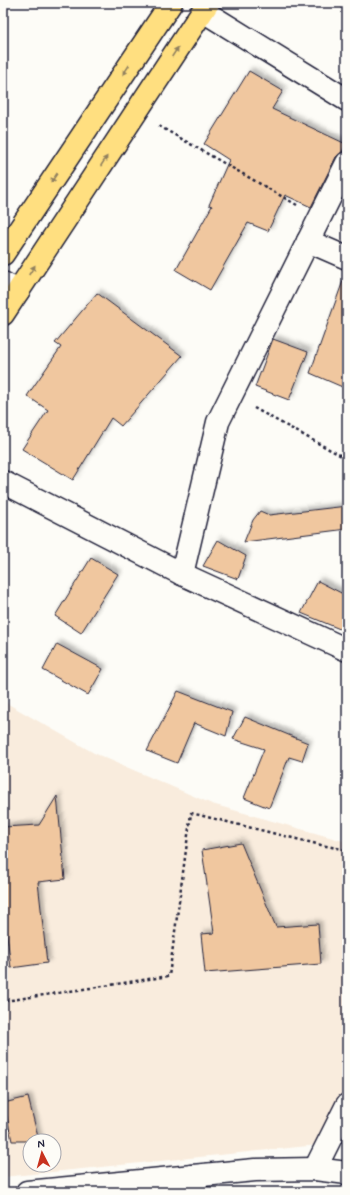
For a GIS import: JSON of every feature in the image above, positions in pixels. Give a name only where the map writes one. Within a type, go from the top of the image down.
[{"type":"highway","points":[[3,254],[171,3]]},
{"type":"highway","points":[[3,314],[11,287],[136,113],[205,7]]},
{"type":"street","points":[[205,7],[347,100]]},
{"type":"street","points":[[182,574],[218,422],[347,162]]},
{"type":"street","points":[[308,241],[347,258]]},
{"type":"street","points":[[3,482],[182,574],[347,650]]},
{"type":"street","points":[[315,1169],[347,1105]]},
{"type":"street","points":[[27,1192],[194,1184],[255,1170],[315,1169],[347,1173]]},
{"type":"path","points":[[136,113],[319,218]]},
{"type":"path","points":[[231,395],[347,459]]},
{"type":"path","points":[[5,1001],[169,976],[191,813],[347,850]]},
{"type":"shaded area","points":[[3,701],[94,753],[212,804],[347,842],[347,1103],[328,1144],[62,1171],[62,1133],[22,1133],[22,1173],[42,1173],[3,1177]]},
{"type":"building","points":[[249,71],[283,91],[272,109],[346,144],[342,152],[336,157],[311,207],[285,195],[268,231],[248,223],[210,290],[176,270],[212,206],[209,205],[229,160],[204,144]]},
{"type":"building","points":[[344,278],[347,279],[347,389],[310,373]]},
{"type":"building","points":[[97,293],[182,356],[121,426],[111,418],[73,480],[22,449],[48,410],[27,396],[61,347],[55,343]]},
{"type":"building","points":[[273,339],[308,352],[289,400],[255,387]]},
{"type":"building","points":[[347,506],[347,529],[244,542],[253,520],[260,511],[269,515]]},
{"type":"building","points":[[218,540],[246,556],[238,579],[203,566]]},
{"type":"building","points":[[91,558],[118,574],[81,633],[55,616]]},
{"type":"building","points":[[318,581],[347,596],[347,632],[301,613]]},
{"type":"building","points":[[57,644],[103,669],[88,695],[43,670]]},
{"type":"building","points":[[178,691],[232,712],[226,736],[194,723],[177,763],[147,751]]},
{"type":"building","points":[[245,717],[308,743],[302,761],[289,757],[269,808],[244,798],[264,749],[233,739]]},
{"type":"building","points":[[57,796],[65,879],[38,882],[47,963],[11,968],[3,902],[3,827],[39,825]]},
{"type":"building","points":[[241,843],[276,927],[318,924],[321,964],[205,973],[201,934],[214,933],[202,850]]},
{"type":"building","points":[[28,1097],[37,1133],[22,1133],[22,1141],[12,1141],[4,1103]]}]
